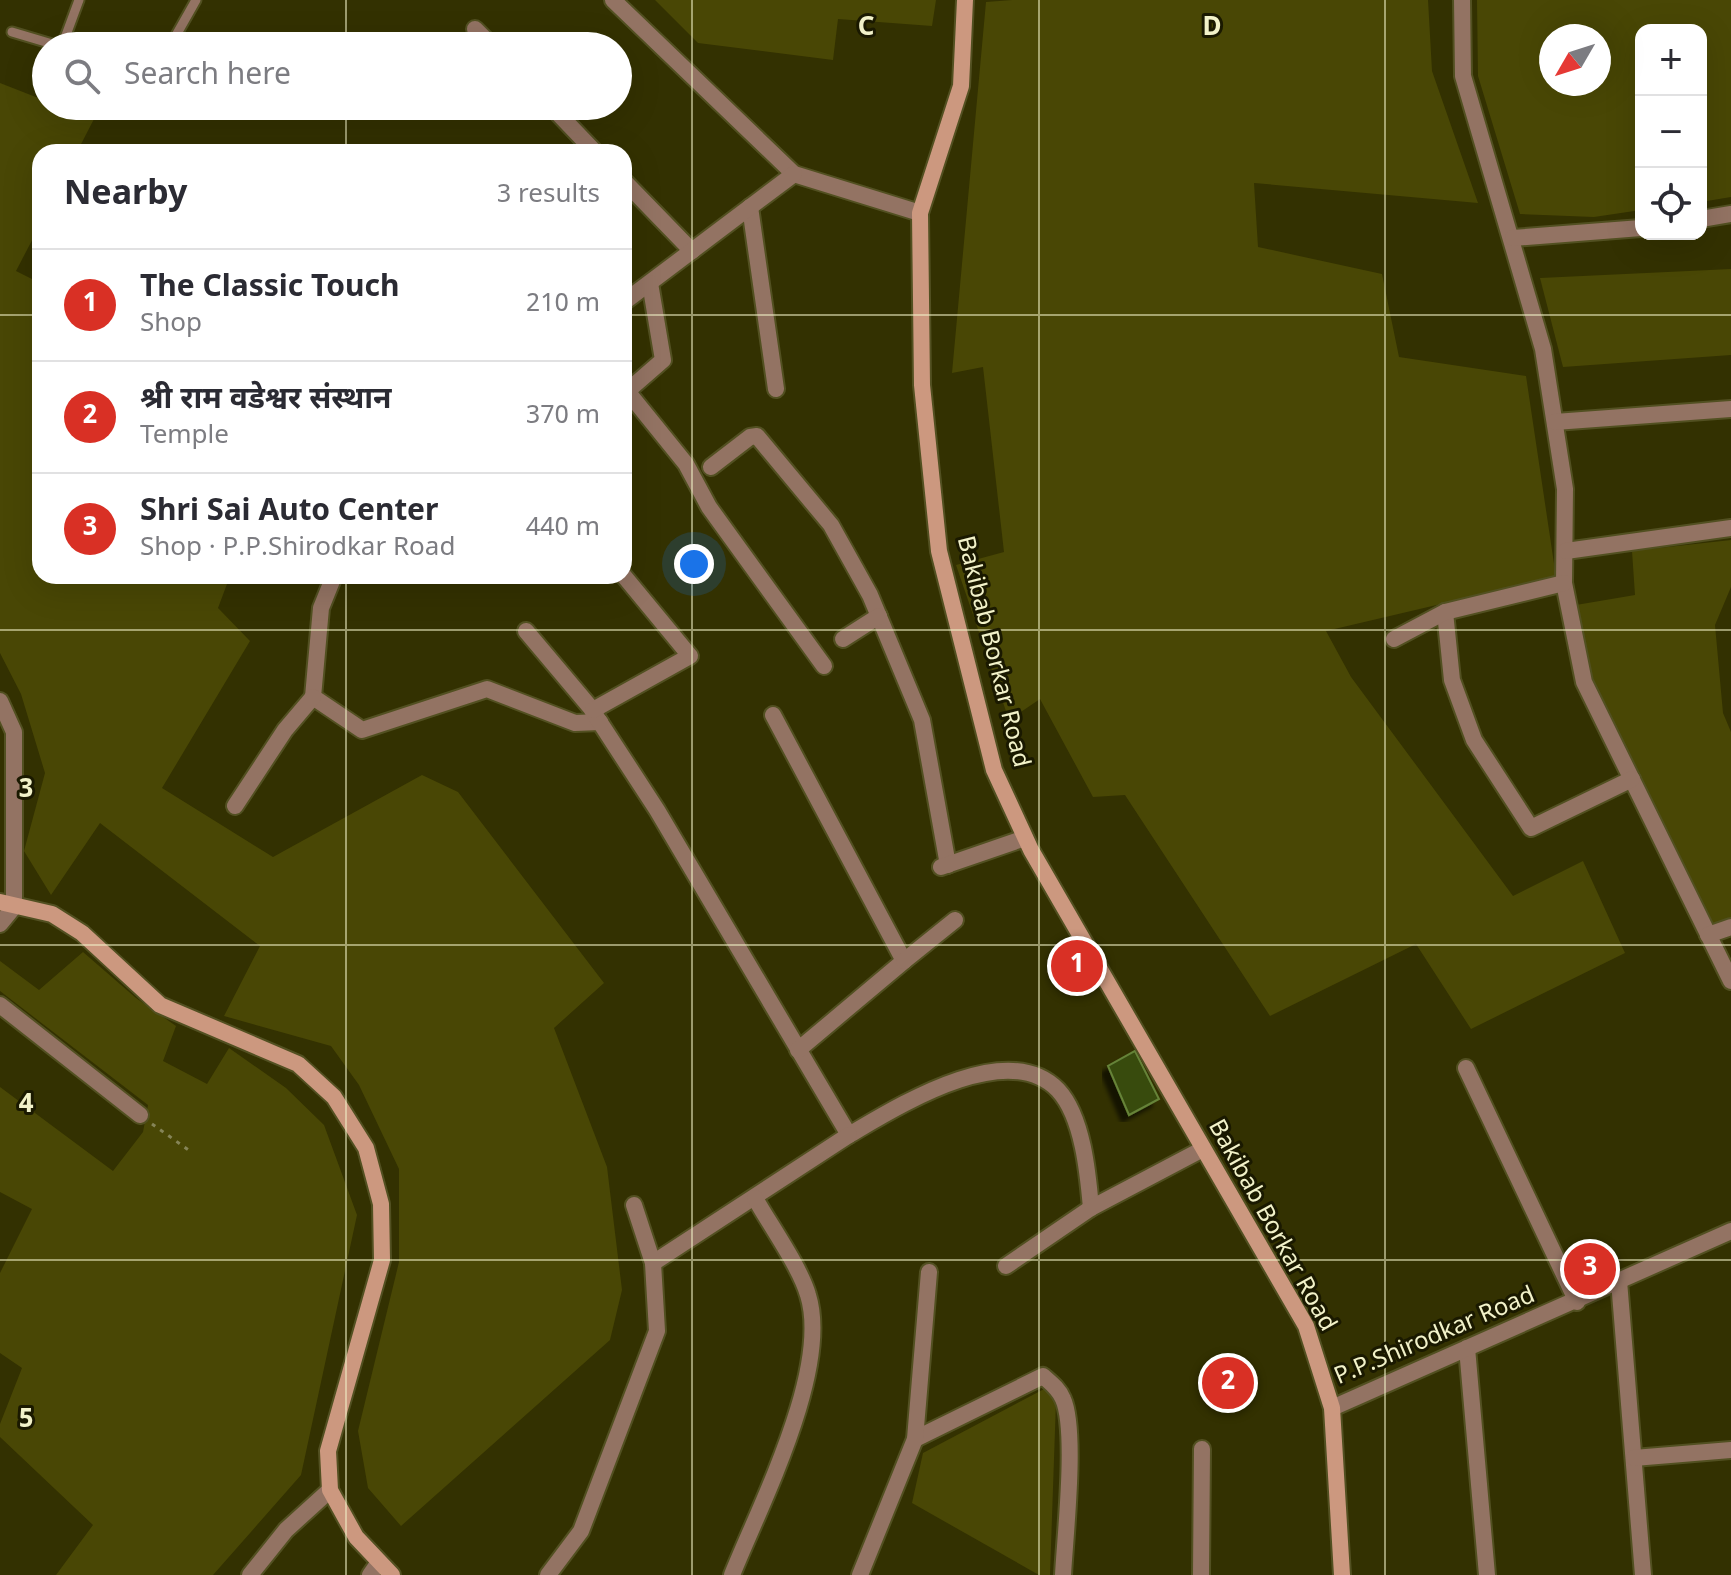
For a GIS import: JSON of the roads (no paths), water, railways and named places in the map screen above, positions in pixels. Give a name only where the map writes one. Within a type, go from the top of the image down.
[{"type":"street","points":[[613,0],[794,174],[920,213]]},
{"type":"street","name":"Bakibab Borkar Road","points":[[965,0],[961,86],[920,213],[922,385],[939,551],[994,770],[1025,838],[1201,1150],[1306,1326],[1332,1408],[1342,1575]]},
{"type":"street","points":[[1462,0],[1463,76],[1486,162],[1513,238],[1543,349],[1565,489],[1564,583],[1584,682],[1731,981]]},
{"type":"street","points":[[475,29],[478,32]]},
{"type":"street","points":[[564,120],[587,144]]},
{"type":"street","points":[[632,296],[794,174]]},
{"type":"street","points":[[632,189],[692,251]]},
{"type":"street","points":[[750,207],[776,389]]},
{"type":"street","points":[[1707,218],[1731,214]]},
{"type":"street","points":[[1513,238],[1635,228]]},
{"type":"street","points":[[632,387],[663,360],[650,283]]},
{"type":"street","points":[[632,399],[686,464],[709,507],[824,666]]},
{"type":"street","points":[[1555,422],[1731,409]]},
{"type":"street","points":[[711,467],[750,437],[757,436],[831,525],[879,616],[929,746],[945,866],[1025,838]]},
{"type":"street","points":[[1566,551],[1731,528]]},
{"type":"street","points":[[1394,639],[1445,612],[1564,583]]},
{"type":"street","points":[[235,806],[285,730],[313,697],[321,608],[331,584]]},
{"type":"street","points":[[313,697],[362,730],[487,689],[575,723],[596,716],[690,656],[631,584]]},
{"type":"street","points":[[1445,612],[1452,680],[1474,740],[1531,828],[1632,779]]},
{"type":"street","points":[[843,639],[879,616]]},
{"type":"street","points":[[526,631],[596,716],[657,810],[849,1135]]},
{"type":"street","points":[[0,701],[14,732],[7,904],[0,924]]},
{"type":"street","points":[[773,715],[904,961]]},
{"type":"street","points":[[7,904],[52,914],[82,933],[160,1005],[298,1064],[334,1097],[366,1148],[381,1204],[382,1260],[328,1451],[330,1490],[375,1569],[392,1575]]},
{"type":"street","points":[[798,1050],[955,920]]},
{"type":"street","points":[[1708,935],[1731,927]]},
{"type":"street","points":[[0,1005],[140,1115]]},
{"type":"street","points":[[1466,1068],[1577,1302]]},
{"type":"street","points":[[653,1263],[849,1135],[932,1087],[979,1074],[1028,1073],[1058,1090],[1076,1124],[1087,1164],[1091,1208]]},
{"type":"street","points":[[1006,1266],[1091,1208],[1201,1150]]},
{"type":"street","points":[[732,1575],[799,1411],[813,1333],[808,1295],[755,1198]]},
{"type":"street","points":[[548,1575],[581,1531],[657,1331],[653,1263],[634,1205]]},
{"type":"street","name":"P.P.Shirodkar Road","points":[[1332,1408],[1577,1302],[1731,1231]]},
{"type":"street","points":[[860,1575],[915,1439],[929,1272]]},
{"type":"street","points":[[1619,1281],[1643,1575]]},
{"type":"street","points":[[1467,1348],[1487,1575]]},
{"type":"street","points":[[915,1439],[1043,1376],[1058,1389],[1065,1403],[1069,1458],[1063,1575]]},
{"type":"street","points":[[1201,1575],[1202,1449]]},
{"type":"street","points":[[1634,1458],[1731,1450]]},
{"type":"street","points":[[250,1575],[286,1530],[330,1490]]},
{"type":"lane","points":[[66,32],[79,0]]},
{"type":"lane","points":[[178,32],[196,0]]},
{"type":"lane","points":[[12,32],[32,38]]},
{"type":"place","name":"The Classic Touch","points":[[1077,966]]},
{"type":"place","name":"Shri Sai Auto Center","points":[[1590,1269]]},
{"type":"place","name":"श्री राम वडेश्वर संस्थान","points":[[1228,1383]]}]
